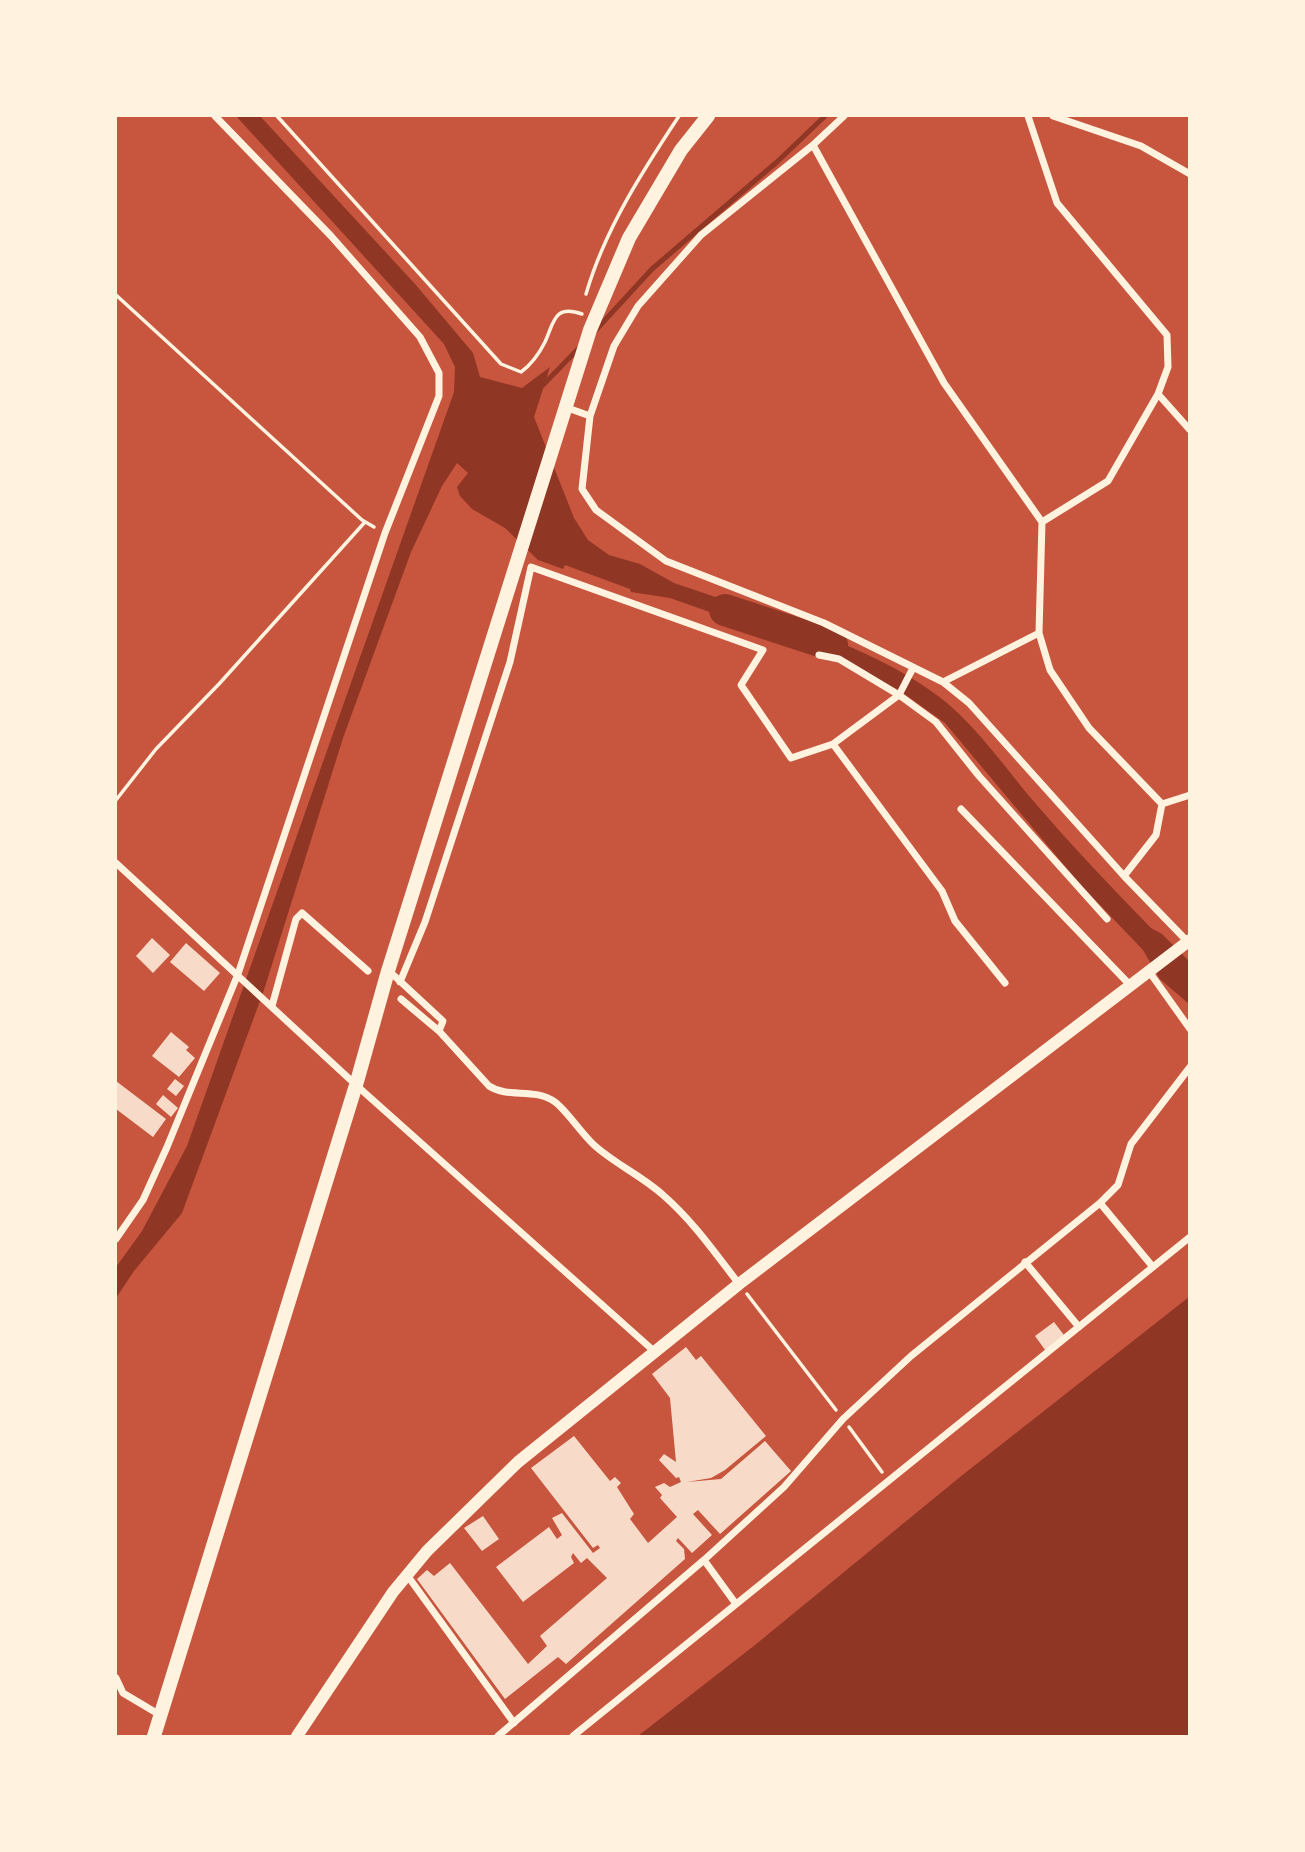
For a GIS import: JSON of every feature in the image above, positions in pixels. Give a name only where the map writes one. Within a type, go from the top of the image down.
[{"type":"main road","points":[[154,1737],[356,1085],[388,971],[595,318],[629,238],[681,150],[708,116]]},
{"type":"street","points":[[116,1239],[143,1200],[241,977],[385,533],[439,396],[439,373],[419,337],[331,236],[215,116]]},
{"type":"street","points":[[297,1737],[393,1592],[452,1525],[518,1462],[739,1284],[1188,941],[1124,876],[970,703],[943,682],[912,671],[824,623],[666,561],[596,510],[582,489],[590,416],[614,346],[638,306],[701,235],[813,145],[844,116]]},
{"type":"street","points":[[1028,116],[1057,203],[1167,335],[1168,367],[1158,394],[1108,481],[1042,522]]},
{"type":"street","points":[[1052,116],[1140,146],[1189,174]]},
{"type":"street","points":[[813,145],[944,383],[1042,522],[1040,633],[1050,670],[1089,727],[1161,804]]},
{"type":"street","points":[[1158,394],[1189,430]]},
{"type":"street","points":[[565,407],[590,416]]},
{"type":"street","points":[[400,982],[425,922],[510,662],[531,567],[763,650],[741,685],[791,758],[833,744],[901,691],[912,671]]},
{"type":"street","points":[[943,682],[1040,633]]},
{"type":"street","points":[[819,654],[839,659],[901,691],[936,722],[979,776],[1107,919]]},
{"type":"street","points":[[833,744],[942,891],[956,921],[1005,983]]},
{"type":"street","points":[[1161,804],[1189,795]]},
{"type":"street","points":[[1124,876],[1156,835],[1161,804]]},
{"type":"street","points":[[961,809],[1129,984]]},
{"type":"street","points":[[116,863],[356,1085],[655,1352]]},
{"type":"street","points":[[270,1004],[296,919],[302,913],[369,971]]},
{"type":"street","points":[[1152,967],[1189,1029]]},
{"type":"street","points":[[388,971],[443,1021],[439,1031]]},
{"type":"street","points":[[401,999],[439,1031],[489,1086],[499,1093],[530,1092],[555,1102],[597,1148],[663,1194],[693,1224],[739,1284]]},
{"type":"street","points":[[498,1737],[704,1560],[784,1487],[843,1419],[911,1356],[1100,1203],[1118,1185],[1131,1144],[1189,1068]]},
{"type":"street","points":[[1100,1203],[1153,1267]]},
{"type":"street","points":[[573,1737],[1189,1237]]},
{"type":"street","points":[[1025,1262],[1079,1327]]},
{"type":"street","points":[[704,1560],[736,1604]]},
{"type":"street","points":[[407,1575],[513,1723]]},
{"type":"street","points":[[116,1678],[123,1693],[161,1715]]},
{"type":"path","points":[[277,116],[500,364],[521,372],[532,364],[546,340],[552,321],[562,312],[574,311],[595,318]]},
{"type":"path","points":[[585,300],[596,261],[626,200],[679,116]]},
{"type":"path","points":[[116,295],[365,522],[385,533]]},
{"type":"path","points":[[116,800],[156,749],[219,684],[365,522]]},
{"type":"path","points":[[739,1284],[890,1481]]},
{"type":"shaded area","points":[[236,116],[260,116],[415,284],[473,353],[480,377],[522,388],[550,367],[534,417],[574,518],[588,540],[609,555],[640,564],[674,583],[751,609],[750,613],[766,618],[761,630],[670,598],[631,592],[630,589],[565,565],[563,569],[538,560],[505,528],[472,509],[460,496],[457,487],[468,473],[457,463],[442,486],[411,552],[343,738],[264,990],[182,1213],[134,1271],[116,1298],[116,1267],[142,1231],[187,1146],[454,392],[455,367],[444,344]]},
{"type":"shaded area","points":[[795,626],[855,649],[894,668],[930,690],[959,714],[1092,866],[1151,928],[1162,934],[1189,961],[1189,1004],[1160,979],[1143,950],[1079,883],[945,723],[903,693],[832,653],[791,640]]},
{"type":"shaded area","points":[[1189,1297],[1189,1736],[638,1736],[755,1645],[960,1477]]},
{"type":"building","points":[[152,938],[170,955],[153,973],[136,956]]},
{"type":"building","points":[[186,943],[220,973],[204,991],[170,962]]},
{"type":"building","points":[[171,1032],[189,1047],[186,1050],[195,1058],[179,1077],[152,1056]]},
{"type":"building","points":[[175,1079],[184,1086],[176,1096],[167,1089]]},
{"type":"building","points":[[116,1081],[166,1119],[153,1137],[116,1109]]},
{"type":"building","points":[[163,1095],[178,1108],[171,1117],[156,1104]]},
{"type":"building","points":[[1054,1322],[1067,1339],[1048,1354],[1035,1336]]},
{"type":"building","points":[[686,1347],[696,1360],[701,1356],[766,1436],[725,1470],[711,1478],[687,1482],[721,1479],[765,1441],[791,1471],[720,1534],[698,1510],[693,1514],[712,1535],[692,1553],[678,1538],[676,1541],[684,1549],[685,1559],[566,1664],[558,1657],[505,1699],[417,1579],[427,1570],[434,1576],[450,1563],[528,1664],[547,1646],[540,1636],[607,1578],[587,1558],[581,1563],[573,1553],[571,1557],[574,1563],[523,1602],[496,1567],[549,1527],[557,1539],[562,1535],[552,1518],[562,1513],[593,1553],[600,1548],[598,1545],[593,1548],[531,1468],[574,1436],[610,1481],[615,1477],[621,1483],[617,1487],[634,1514],[630,1519],[648,1543],[677,1517],[660,1498],[662,1495],[655,1487],[664,1483],[670,1487],[681,1482],[679,1477],[676,1478],[659,1460],[664,1454],[676,1462],[670,1398],[652,1374]]},
{"type":"building","points":[[483,1516],[499,1539],[482,1551],[464,1528]]},
{"type":"waterway","points":[[595,331],[652,269],[778,161],[825,116]]},
{"type":"waterway","points":[[542,386],[579,348]]},
{"type":"waterway","points":[[725,610],[832,645]]}]
